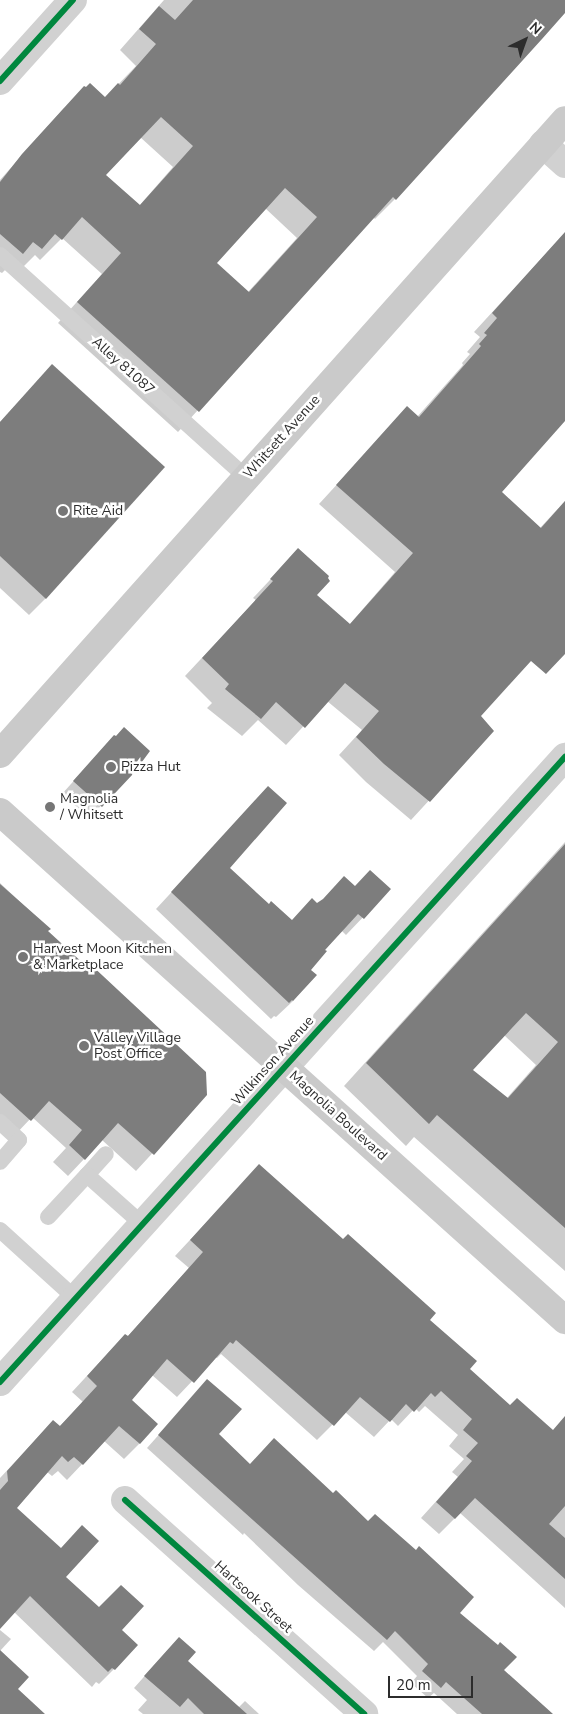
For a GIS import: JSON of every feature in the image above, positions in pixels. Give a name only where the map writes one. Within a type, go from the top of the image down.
[{"type":"main road","name":"Whitsett Avenue","points":[[0,754],[565,120]]},
{"type":"main road","name":"Magnolia Boulevard","points":[[0,812],[565,1320]]},
{"type":"street","points":[[0,81],[73,0]]},
{"type":"street","points":[[543,144],[565,164]]},
{"type":"street","name":"Wilkinson Avenue","points":[[0,1382],[565,757]]},
{"type":"street","name":"Hartsook Street","points":[[125,1500],[364,1714]]},
{"type":"lane","name":"Alley 81087","points":[[0,255],[246,478]]},
{"type":"lane","points":[[0,1122],[19,1140],[0,1162]]},
{"type":"lane","points":[[48,1217],[106,1154]]},
{"type":"lane","points":[[87,1174],[142,1224]]},
{"type":"lane","points":[[0,1230],[76,1298]]},
{"type":"building","points":[[193,0],[565,0],[565,13],[542,39],[396,200],[393,197],[199,412],[77,302],[121,253],[82,217],[62,240],[55,234],[42,249],[33,242],[23,254],[0,234],[0,182],[22,154],[84,86],[86,87],[90,83],[105,97],[118,83],[120,85],[156,44],[139,29],[159,6],[175,20]],"holes":[[[161,117],[193,146],[140,205],[106,175]],[[285,188],[317,217],[249,292],[217,263]]]},
{"type":"building","points":[[565,232],[565,421],[502,492],[541,528],[565,501],[565,654],[546,674],[531,661],[481,716],[494,731],[430,802],[384,764],[356,737],[379,711],[345,683],[305,728],[276,702],[261,719],[225,689],[229,684],[202,658],[273,581],[270,579],[298,548],[329,576],[330,581],[317,595],[350,624],[413,553],[336,485],[407,406],[419,417],[481,346],[479,344],[487,335],[484,333],[497,318],[492,313]]},
{"type":"building","name":"Rite Aid","points":[[52,364],[165,467],[46,599],[0,556],[0,422]]},
{"type":"building","name":"Pizza Hut","points":[[124,727],[150,751],[133,774],[102,807],[73,781],[114,735],[116,736]]},
{"type":"building","points":[[268,786],[287,803],[230,868],[269,904],[271,901],[292,920],[312,898],[317,903],[323,899],[344,876],[355,886],[370,870],[391,889],[364,919],[358,914],[325,950],[327,951],[311,970],[317,975],[289,1003],[171,892]]},
{"type":"building","points":[[565,844],[565,1228],[437,1115],[429,1124],[366,1063]],"holes":[[[526,1013],[558,1042],[508,1098],[473,1070]]]},
{"type":"building","points":[[0,884],[51,929],[48,931],[85,965],[88,962],[206,1072],[207,1095],[154,1155],[118,1123],[85,1160],[69,1145],[82,1130],[49,1101],[31,1121],[0,1093]]},
{"type":"building","points":[[259,1164],[343,1239],[348,1234],[436,1313],[430,1320],[477,1361],[470,1369],[510,1405],[517,1398],[553,1430],[565,1416],[565,1506],[549,1524],[565,1538],[565,1579],[475,1498],[455,1519],[436,1502],[472,1461],[466,1456],[478,1443],[463,1430],[472,1419],[441,1391],[435,1397],[431,1393],[414,1412],[406,1404],[390,1422],[360,1397],[334,1426],[236,1340],[233,1344],[230,1342],[194,1383],[167,1359],[132,1400],[158,1424],[140,1444],[119,1426],[83,1465],[74,1457],[68,1462],[62,1456],[17,1508],[61,1548],[82,1525],[99,1541],[66,1577],[99,1607],[121,1585],[144,1606],[122,1630],[138,1645],[115,1670],[112,1668],[108,1672],[30,1596],[0,1629],[0,1490],[8,1481],[7,1471],[53,1420],[60,1426],[97,1386],[87,1376],[125,1334],[128,1336],[203,1252],[190,1240]]},
{"type":"building","points":[[207,1379],[242,1409],[219,1434],[250,1464],[274,1438],[333,1493],[336,1490],[368,1521],[375,1514],[416,1550],[419,1546],[474,1597],[460,1613],[498,1645],[500,1642],[517,1657],[504,1670],[553,1714],[482,1714],[446,1682],[441,1688],[422,1671],[428,1664],[395,1631],[387,1640],[158,1435]]},
{"type":"building","points":[[179,1637],[196,1652],[188,1661],[247,1714],[204,1714],[188,1698],[180,1707],[144,1676]]},
{"type":"building","points":[[0,1650],[29,1677],[18,1689],[45,1714],[0,1714]]},
{"type":"cycle path","points":[[0,81],[73,0]]},
{"type":"cycle path","points":[[0,1382],[565,757]]},
{"type":"cycle path","points":[[125,1500],[364,1714]]},
{"type":"place","name":"Rite Aid","points":[[63,511]]},
{"type":"place","name":"Pizza Hut","points":[[111,767]]},
{"type":"place","name":"Magnolia / Whitsett","points":[[50,807]]},
{"type":"place","name":"Harvest Moon Kitchen & Marketplace","points":[[23,957]]},
{"type":"place","name":"Valley Village Post Office","points":[[84,1046]]}]
